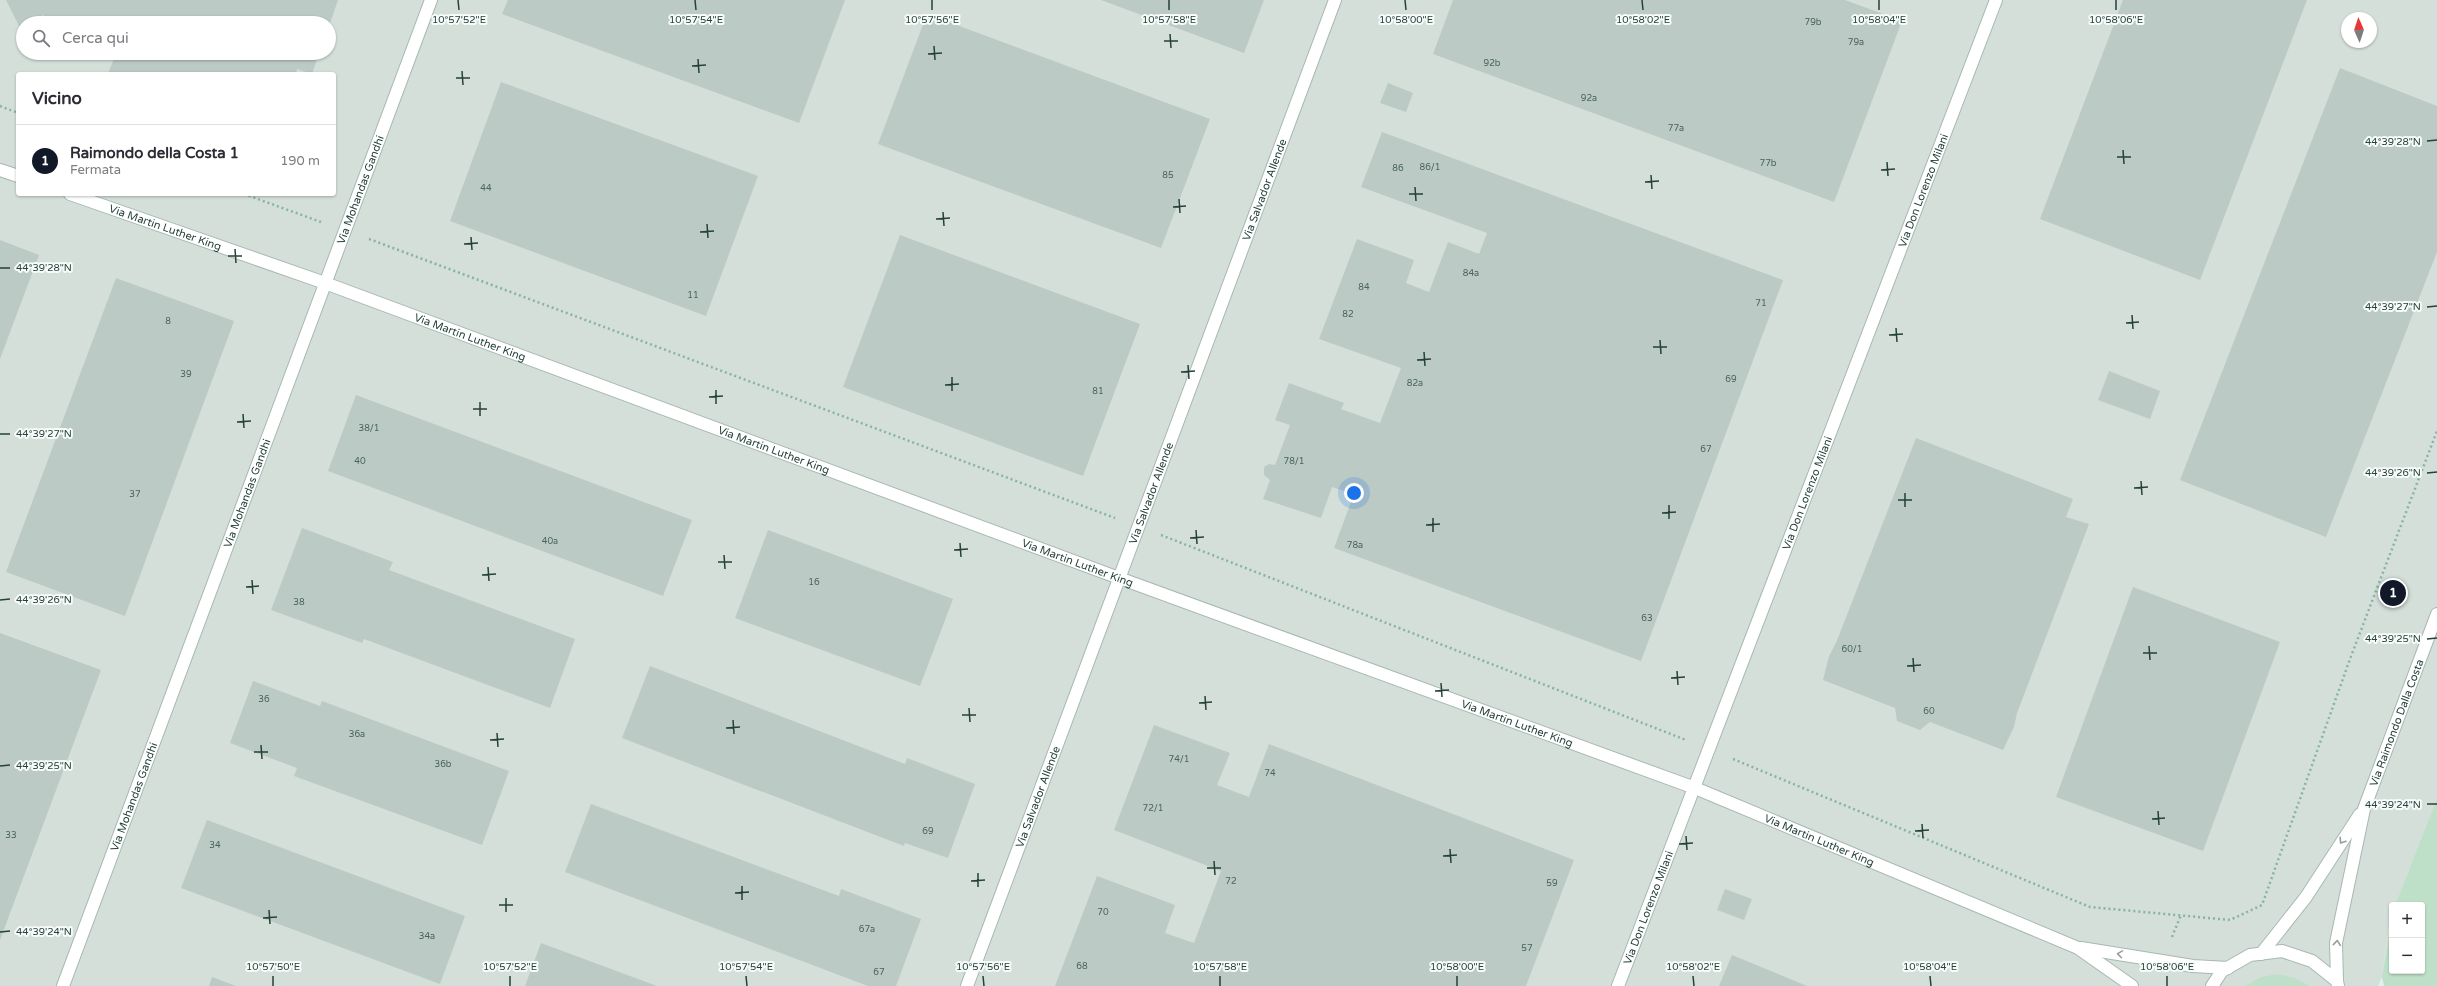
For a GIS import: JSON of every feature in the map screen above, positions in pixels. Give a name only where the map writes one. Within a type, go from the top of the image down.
[{"type":"street","name":"Via Mohandas Gandhi","points":[[63,986],[430,0]]},
{"type":"street","name":"Via Salvador Allende","points":[[967,986],[1335,0]]},
{"type":"street","name":"Via Don Lorenzo Milani","points":[[1618,986],[1996,0]]},
{"type":"street","points":[[0,170],[16,175]]},
{"type":"street","name":"Via Martin Luther King","points":[[76,196],[325,283],[1119,578],[1695,788],[2078,948]]},
{"type":"street","name":"Via Raimondo Dalla Costa","points":[[2364,809],[2437,614]]},
{"type":"street","points":[[2261,954],[2306,897],[2364,809]]},
{"type":"street","points":[[2338,984],[2336,943],[2364,809]]},
{"type":"street","points":[[2078,948],[2193,966],[2228,968]]},
{"type":"street","points":[[2078,948],[2132,986]]},
{"type":"street","points":[[2212,986],[2222,971],[2250,955],[2282,951],[2312,961],[2338,984]]},
{"type":"path","points":[[0,106],[16,111]]},
{"type":"path","points":[[250,196],[345,230],[1276,578],[1709,749],[2090,907],[2230,920],[2262,905],[2350,659],[2437,431]]},
{"type":"shaded area","points":[[0,0],[2437,0],[2437,798],[2396,902],[2389,902],[2389,927],[2382,977],[2378,986],[0,986]]},
{"type":"green space","points":[[2437,798],[2437,986],[2384,986],[2382,977],[2389,933],[2389,974],[2425,974],[2425,902],[2396,902]]},
{"type":"green space","points":[[2278,974],[2295,978],[2310,986],[2245,986],[2261,977]]},
{"type":"building","points":[[6,0],[338,0],[332,16],[42,15],[16,16],[16,20]]},
{"type":"building","points":[[508,0],[845,0],[799,123],[502,14]]},
{"type":"building","points":[[1101,0],[1264,0],[1244,53]]},
{"type":"building","points":[[1453,0],[1845,0],[1902,21],[1834,202],[1433,54]]},
{"type":"building","points":[[2123,0],[2307,0],[2200,280],[2040,219]]},
{"type":"building","points":[[927,14],[1210,119],[1161,248],[878,144]]},
{"type":"building","points":[[113,60],[317,60],[313,72],[306,72],[297,69],[296,72],[109,72]]},
{"type":"building","points":[[2340,68],[2437,106],[2437,252],[2326,537],[2180,480]]},
{"type":"building","points":[[501,82],[758,176],[706,316],[450,221]]},
{"type":"building","points":[[1388,83],[1413,93],[1406,112],[1380,103]]},
{"type":"building","points":[[1382,132],[1783,280],[1641,661],[1334,548],[1354,494],[1332,487],[1321,518],[1263,499],[1270,480],[1264,475],[1264,467],[1269,464],[1275,465],[1290,425],[1275,420],[1289,383],[1344,403],[1341,409],[1380,423],[1401,368],[1319,339],[1357,239],[1414,260],[1406,283],[1429,292],[1448,242],[1479,254],[1487,233],[1361,187]]},
{"type":"building","points":[[900,235],[1140,324],[1083,476],[843,387]]},
{"type":"building","points":[[0,240],[39,255],[0,359]]},
{"type":"building","points":[[116,278],[234,321],[125,616],[6,572]]},
{"type":"building","points":[[2109,371],[2160,391],[2150,419],[2098,400]]},
{"type":"building","points":[[356,395],[692,520],[663,596],[328,471]]},
{"type":"building","points":[[1916,438],[2073,499],[2066,517],[2089,524],[2017,713],[2014,727],[2003,750],[1930,722],[1920,730],[1897,721],[1895,708],[1823,680],[1829,656],[1836,643]]},
{"type":"building","points":[[302,528],[393,562],[389,570],[575,639],[550,708],[364,639],[362,643],[271,610]]},
{"type":"building","points":[[768,530],[953,599],[920,686],[735,618]]},
{"type":"building","points":[[2133,587],[2280,642],[2203,851],[2056,797]]},
{"type":"building","points":[[0,633],[101,670],[0,940]]},
{"type":"building","points":[[650,666],[905,764],[907,758],[975,784],[948,858],[905,843],[904,846],[622,738]]},
{"type":"building","points":[[253,681],[320,706],[322,701],[509,771],[482,845],[294,776],[297,768],[230,743]]},
{"type":"building","points":[[1154,725],[1230,753],[1217,785],[1249,797],[1269,744],[1574,860],[1526,986],[1055,986],[1097,876],[1175,905],[1165,933],[1194,943],[1221,871],[1114,830]]},
{"type":"building","points":[[591,804],[839,896],[841,889],[921,919],[896,986],[868,986],[565,872]]},
{"type":"building","points":[[207,820],[465,916],[440,984],[181,888]]},
{"type":"building","points":[[1725,889],[1752,899],[1744,920],[1717,910]]},
{"type":"building","points":[[541,943],[657,986],[525,986]]},
{"type":"building","points":[[1732,955],[1807,986],[1719,986]]},
{"type":"building","points":[[212,977],[236,986],[209,986]]},
{"type":"place","name":"Raimondo della Costa 1","points":[[2393,593]]}]
